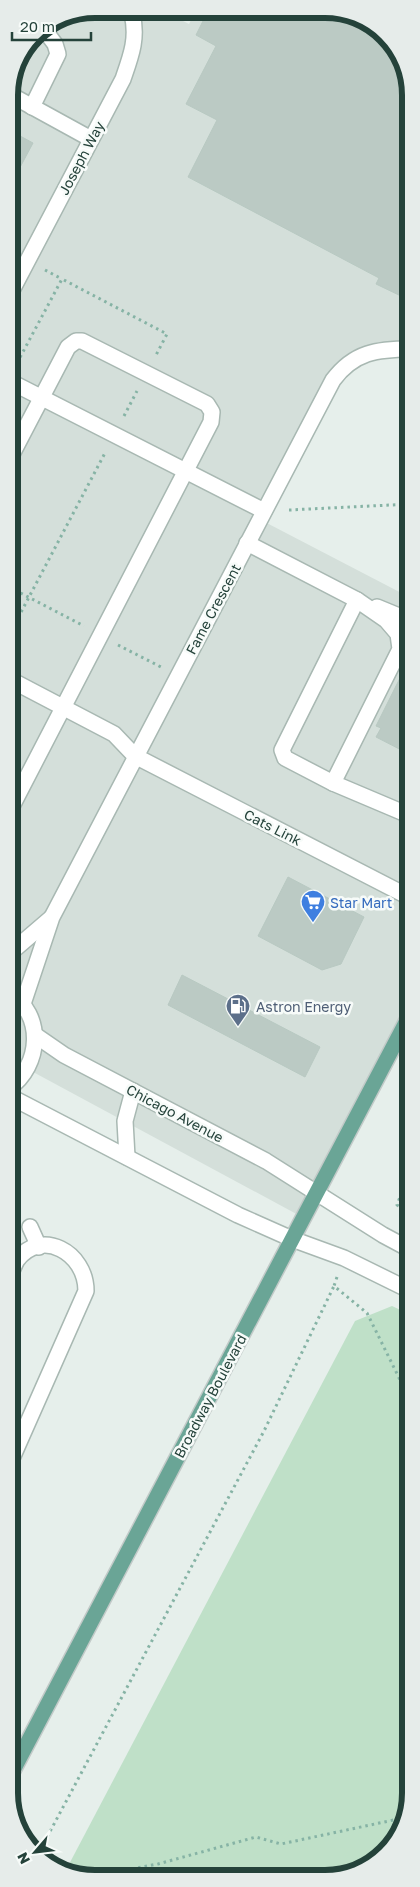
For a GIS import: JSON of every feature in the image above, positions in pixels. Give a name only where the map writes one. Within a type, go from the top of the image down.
[{"type":"main road","name":"Broadway Boulevard","points":[[18,1763],[402,1030]]},
{"type":"street","name":"Joseph Way","points":[[18,279],[122,79],[134,50],[135,28],[133,18]]},
{"type":"street","points":[[32,107],[58,54],[55,44],[47,34]]},
{"type":"street","points":[[18,99],[91,139]]},
{"type":"street","points":[[18,442],[68,347],[76,341],[82,341],[207,404],[212,412],[211,422],[18,795]]},
{"type":"street","name":"Fame Crescent","points":[[23,1004],[52,917],[338,372],[352,360],[365,355],[389,349],[402,349]]},
{"type":"street","points":[[18,386],[264,511]]},
{"type":"street","points":[[247,543],[357,600],[402,618]]},
{"type":"street","points":[[357,600],[283,745],[285,758],[333,782],[402,812]]},
{"type":"street","points":[[333,782],[400,649],[398,634],[394,628],[386,620],[357,600]]},
{"type":"street","name":"Cats Link","points":[[18,684],[114,734],[135,756],[402,893]]},
{"type":"street","name":"Fame Crescent","points":[[18,946],[52,917]]},
{"type":"street","points":[[18,1000],[23,1004],[31,1019],[35,1035],[33,1058],[18,1080]]},
{"type":"street","name":"Chicago Avenue","points":[[35,1035],[64,1055],[266,1161],[402,1245]]},
{"type":"street","points":[[128,1157],[124,1121],[133,1091]]},
{"type":"street","points":[[18,1101],[238,1215],[292,1239],[344,1258],[402,1287]]},
{"type":"street","points":[[30,1227],[39,1247]]},
{"type":"street","points":[[18,1259],[23,1254],[39,1247],[58,1248],[77,1260],[83,1269],[86,1291],[18,1445]]},
{"type":"path","points":[[264,511],[402,504]]},
{"type":"path","points":[[402,1190],[396,1205],[402,1208]]},
{"type":"path","points":[[52,1827],[264,1431],[334,1286],[344,1258]]},
{"type":"path","points":[[334,1286],[367,1313],[402,1384]]},
{"type":"path","points":[[125,1870],[158,1864],[256,1837],[281,1844],[398,1819]]},
{"type":"shaded area","points":[[94,18],[177,18],[189,24],[192,18],[341,19],[364,28],[383,44],[397,65],[402,84],[402,352],[353,360],[261,520],[402,593],[402,1028],[302,1217],[18,1064],[18,89],[20,75],[30,52],[40,40],[52,30],[65,23],[79,19]]},
{"type":"green space","points":[[392,1306],[402,1311],[402,1798],[397,1822],[390,1835],[372,1854],[350,1865],[336,1869],[94,1870],[69,1865],[355,1321]]},
{"type":"building","points":[[204,18],[341,19],[364,28],[376,37],[390,52],[397,65],[402,84],[402,297],[376,284],[379,278],[188,177],[217,120],[186,104],[216,46],[196,35]]},
{"type":"building","points":[[18,135],[33,143],[18,171]]},
{"type":"building","points":[[402,674],[402,750],[376,737],[381,728],[376,726]]},
{"type":"building","name":"Star Mart","points":[[288,877],[364,917],[341,964],[322,970],[258,936]]},
{"type":"building","points":[[182,975],[320,1047],[305,1077],[168,1005]]},
{"type":"place","name":"Star Mart","points":[[313,923]]},
{"type":"place","name":"Astron Energy","points":[[238,1027]]}]
